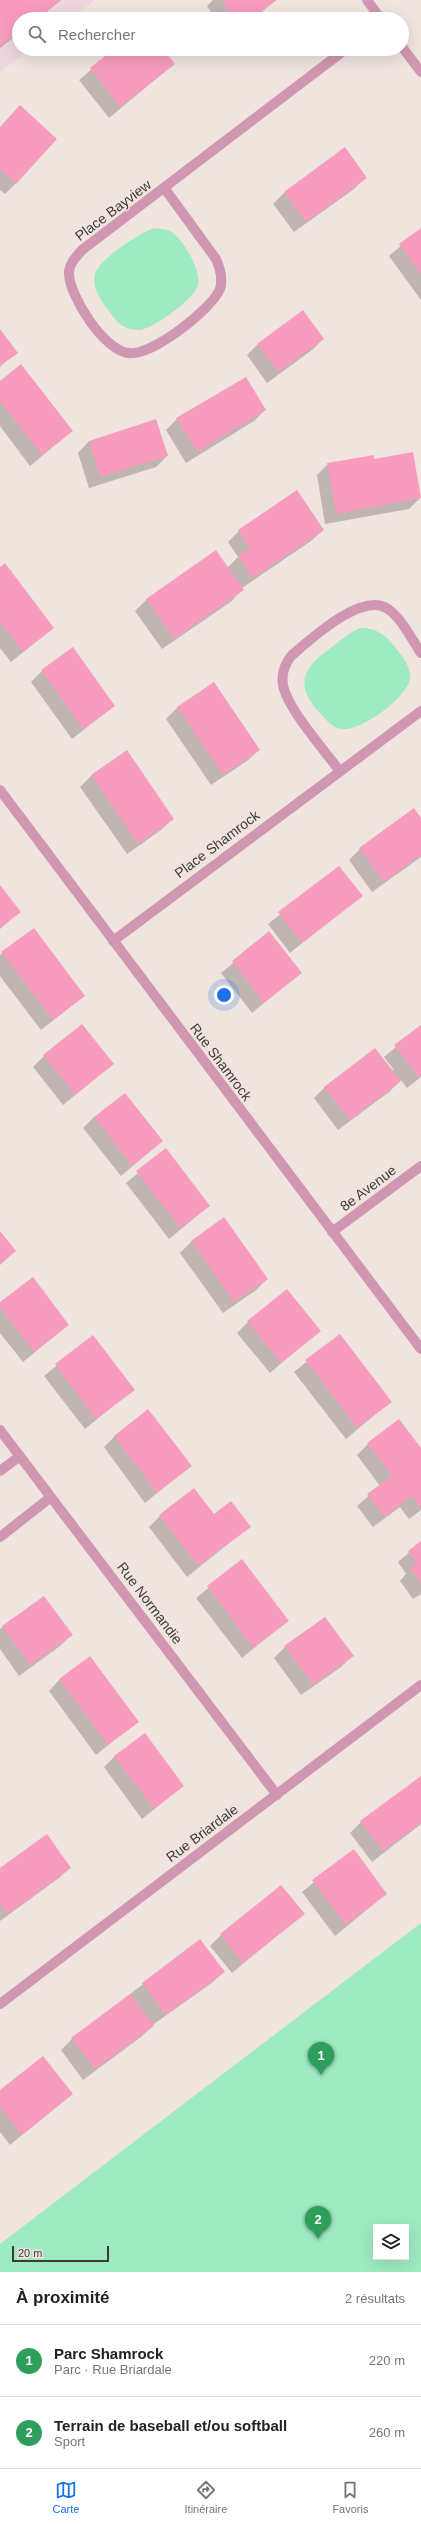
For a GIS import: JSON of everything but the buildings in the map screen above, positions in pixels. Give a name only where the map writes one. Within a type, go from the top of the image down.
[{"type":"street","points":[[367,0],[376,12]]},
{"type":"street","name":"Place Bayview","points":[[164,189],[216,259],[221,272],[220,287],[214,299],[204,310],[160,344],[144,351],[128,353],[114,346],[101,334],[75,299],[70,285],[69,272],[74,259],[82,250],[337,56]]},
{"type":"street","points":[[409,56],[421,72]]},
{"type":"street","points":[[339,770],[289,702],[283,684],[284,665],[291,656],[348,613],[360,606],[373,605],[386,608],[398,618],[421,652]]},
{"type":"street","name":"Place Shamrock","points":[[112,941],[339,770],[421,711]]},
{"type":"street","name":"Rue Shamrock","points":[[0,790],[112,941],[421,1349]]},
{"type":"street","name":"8e Avenue","points":[[332,1232],[421,1166]]},
{"type":"street","name":"Rue Normandie","points":[[0,1430],[277,1794]]},
{"type":"street","points":[[0,1471],[20,1456]]},
{"type":"street","points":[[0,1537],[52,1497]]},
{"type":"street","name":"Rue Briardale","points":[[0,2004],[421,1685]]},
{"type":"shaded area","points":[[0,0],[95,0],[79,12],[12,12],[12,56],[21,56],[0,72]]},
{"type":"green space","points":[[154,228],[172,232],[182,242],[191,256],[197,272],[198,285],[189,298],[163,319],[145,329],[139,330],[128,328],[118,322],[101,299],[95,288],[95,274],[98,268],[112,254],[139,235]]},
{"type":"green space","points":[[360,628],[371,629],[384,635],[388,639],[406,662],[410,679],[407,687],[392,704],[381,713],[359,726],[348,729],[340,729],[333,726],[317,710],[310,700],[304,682],[306,675],[315,661],[345,637]]},
{"type":"green space","points":[[421,1923],[421,2272],[0,2272],[0,2244]]},
{"type":"place","name":"Parc Shamrock","points":[[321,2075]]},
{"type":"place","name":"Terrain de baseball et/ou softball","points":[[318,2239]]}]
